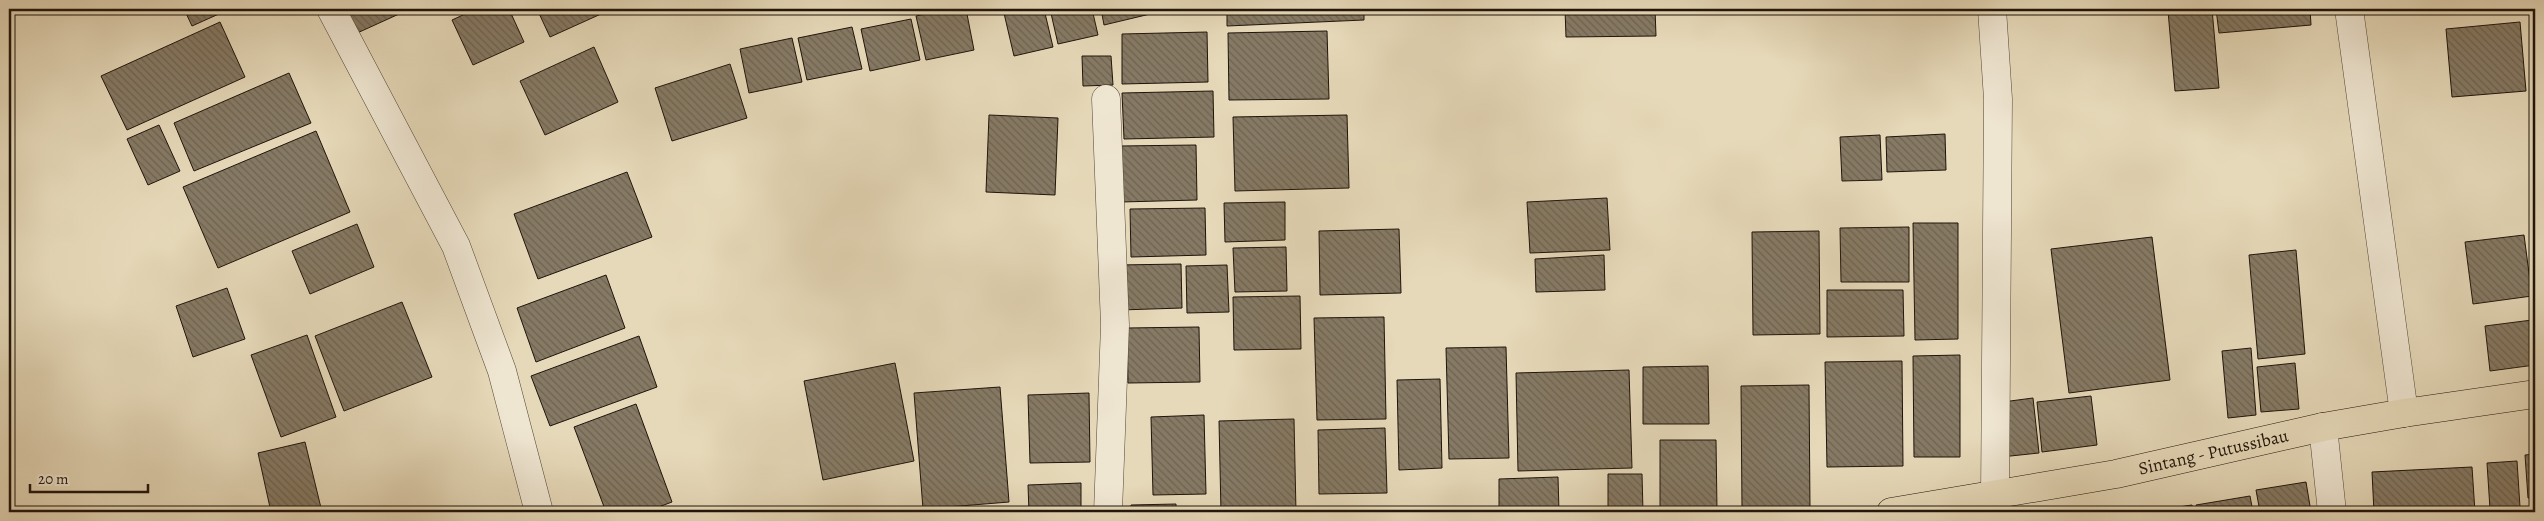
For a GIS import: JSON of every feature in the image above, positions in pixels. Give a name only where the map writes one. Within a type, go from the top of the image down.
[{"type":"highway","name":"Sintang - Putussibau","points":[[1891,512],[1995,496],[2116,474],[2323,427],[2535,394]]},
{"type":"street","points":[[330,9],[456,246],[502,371],[540,512]]},
{"type":"street","points":[[1992,9],[1998,98],[1995,496]]},
{"type":"street","points":[[2349,9],[2404,413]]},
{"type":"street","points":[[1106,98],[1114,325],[1108,512]]},
{"type":"street","points":[[2323,427],[2332,512]]},
{"type":"building","points":[[184,9],[230,9],[192,26]]},
{"type":"building","points":[[343,9],[410,9],[355,34]]},
{"type":"building","points":[[476,9],[509,9],[524,42],[473,65],[452,20]]},
{"type":"building","points":[[537,9],[612,9],[550,37]]},
{"type":"building","points":[[949,9],[966,9],[974,50],[926,60],[916,16]]},
{"type":"building","points":[[1003,9],[1044,9],[1053,47],[1014,56]]},
{"type":"building","points":[[1050,9],[1092,9],[1098,35],[1058,44]]},
{"type":"building","points":[[1101,9],[1166,9],[1167,10],[1104,25]]},
{"type":"building","points":[[1227,9],[1364,9],[1364,20],[1227,26]]},
{"type":"building","points":[[1565,9],[1655,9],[1656,36],[1566,37]]},
{"type":"building","points":[[2212,9],[2219,88],[2175,91],[2168,11]]},
{"type":"building","points":[[2216,9],[2310,9],[2311,25],[2219,33]]},
{"type":"building","points":[[911,19],[920,60],[870,71],[861,29]]},
{"type":"building","points":[[220,22],[245,77],[127,130],[101,76]]},
{"type":"building","points":[[2520,22],[2526,91],[2452,97],[2446,29]]},
{"type":"building","points":[[852,27],[862,69],[807,80],[798,38]]},
{"type":"building","points":[[1327,31],[1329,99],[1229,100],[1228,33]]},
{"type":"building","points":[[1207,32],[1208,82],[1122,84],[1122,34]]},
{"type":"building","points":[[792,38],[802,82],[749,93],[740,49]]},
{"type":"building","points":[[594,47],[618,102],[545,135],[520,81]]},
{"type":"building","points":[[1082,56],[1111,56],[1113,85],[1083,86]]},
{"type":"building","points":[[730,64],[747,118],[672,141],[655,88]]},
{"type":"building","points":[[289,73],[311,123],[194,171],[174,123]]},
{"type":"building","points":[[1213,91],[1214,137],[1124,139],[1122,93]]},
{"type":"building","points":[[989,115],[1058,118],[1055,195],[986,192]]},
{"type":"building","points":[[1347,115],[1349,188],[1235,191],[1233,117]]},
{"type":"building","points":[[159,125],[180,171],[148,185],[127,139]]},
{"type":"building","points":[[316,131],[350,212],[218,268],[183,187]]},
{"type":"building","points":[[1945,134],[1946,170],[1887,172],[1886,137]]},
{"type":"building","points":[[1880,135],[1882,180],[1842,181],[1840,137]]},
{"type":"building","points":[[1196,145],[1197,200],[1121,202],[1120,146]]},
{"type":"building","points":[[627,172],[652,237],[538,279],[514,214]]},
{"type":"building","points":[[1607,198],[1610,250],[1530,253],[1527,202]]},
{"type":"building","points":[[1285,202],[1285,240],[1225,242],[1224,203]]},
{"type":"building","points":[[1205,208],[1206,255],[1131,257],[1130,209]]},
{"type":"building","points":[[1913,223],[1958,223],[1958,339],[1915,340]]},
{"type":"building","points":[[357,224],[374,267],[310,294],[292,251]]},
{"type":"building","points":[[1909,227],[1909,282],[1841,282],[1840,228]]},
{"type":"building","points":[[1399,229],[1401,293],[1320,295],[1319,231]]},
{"type":"building","points":[[1819,231],[1820,334],[1753,335],[1752,232]]},
{"type":"building","points":[[2524,235],[2532,296],[2473,304],[2465,242]]},
{"type":"building","points":[[2152,237],[2170,380],[2069,393],[2051,249]]},
{"type":"building","points":[[1286,247],[1287,291],[1235,292],[1233,248]]},
{"type":"building","points":[[2296,250],[2305,354],[2258,359],[2249,255]]},
{"type":"building","points":[[1604,255],[1605,290],[1536,292],[1535,259]]},
{"type":"building","points":[[1181,264],[1182,308],[1120,310],[1119,265]]},
{"type":"building","points":[[1227,265],[1229,312],[1187,313],[1186,266]]},
{"type":"building","points":[[606,275],[625,328],[536,362],[517,308]]},
{"type":"building","points":[[227,288],[245,339],[193,357],[176,306]]},
{"type":"building","points":[[1827,290],[1903,290],[1904,336],[1827,337]]},
{"type":"building","points":[[1300,296],[1301,349],[1234,350],[1233,297]]},
{"type":"building","points":[[402,302],[432,377],[344,411],[315,336]]},
{"type":"building","points":[[1384,317],[1386,419],[1317,420],[1314,318]]},
{"type":"building","points":[[2532,320],[2535,365],[2490,371],[2485,326]]},
{"type":"building","points":[[1199,327],[1200,382],[1128,383],[1127,328]]},
{"type":"building","points":[[307,335],[336,417],[281,437],[251,355]]},
{"type":"building","points":[[639,336],[657,387],[550,426],[531,376]]},
{"type":"building","points":[[1506,347],[1509,458],[1449,459],[1446,348]]},
{"type":"building","points":[[2251,348],[2256,415],[2228,418],[2222,351]]},
{"type":"building","points":[[1960,355],[1960,457],[1914,457],[1913,356]]},
{"type":"building","points":[[1902,361],[1903,466],[1827,467],[1825,362]]},
{"type":"building","points":[[895,363],[914,461],[823,480],[804,381]]},
{"type":"building","points":[[2295,363],[2299,409],[2261,412],[2257,367]]},
{"type":"building","points":[[1708,366],[1709,424],[1643,424],[1643,367]]},
{"type":"building","points":[[1629,370],[1632,468],[1518,471],[1516,373]]},
{"type":"building","points":[[1440,379],[1442,468],[1399,470],[1397,380]]},
{"type":"building","points":[[1809,385],[1810,509],[1742,509],[1741,386]]},
{"type":"building","points":[[1000,387],[1009,502],[923,509],[914,393]]},
{"type":"building","points":[[1089,393],[1090,462],[1030,463],[1028,395]]},
{"type":"building","points":[[2091,396],[2097,445],[2042,452],[2037,402]]},
{"type":"building","points":[[2033,398],[2039,453],[2001,457],[1995,403]]},
{"type":"building","points":[[636,404],[672,502],[645,512],[606,512],[574,427]]},
{"type":"building","points":[[1204,415],[1206,494],[1153,495],[1151,417]]},
{"type":"building","points":[[1294,419],[1296,512],[1221,512],[1219,421]]},
{"type":"building","points":[[1385,428],[1387,493],[1319,494],[1318,430]]},
{"type":"building","points":[[1660,440],[1716,440],[1717,511],[1660,511]]},
{"type":"building","points":[[305,442],[322,512],[271,512],[258,453]]},
{"type":"building","points":[[2535,454],[2535,498],[2528,498],[2525,455]]},
{"type":"building","points":[[2517,461],[2520,507],[2490,509],[2487,463]]},
{"type":"building","points":[[2472,467],[2475,512],[2374,512],[2372,472]]},
{"type":"building","points":[[1608,474],[1642,474],[1643,512],[1608,512]]},
{"type":"building","points":[[1558,477],[1559,512],[1499,512],[1499,479]]},
{"type":"building","points":[[2306,482],[2311,512],[2260,512],[2256,490]]},
{"type":"building","points":[[1081,483],[1081,512],[1029,512],[1028,485]]},
{"type":"building","points":[[2250,496],[2253,512],[2198,512],[2196,505]]},
{"type":"building","points":[[1176,504],[1176,512],[1131,512],[1131,505]]},
{"type":"building","points":[[2192,505],[2194,512],[2145,512]]},
{"type":"building","points":[[1186,507],[1214,507],[1214,512],[1186,512]]}]
